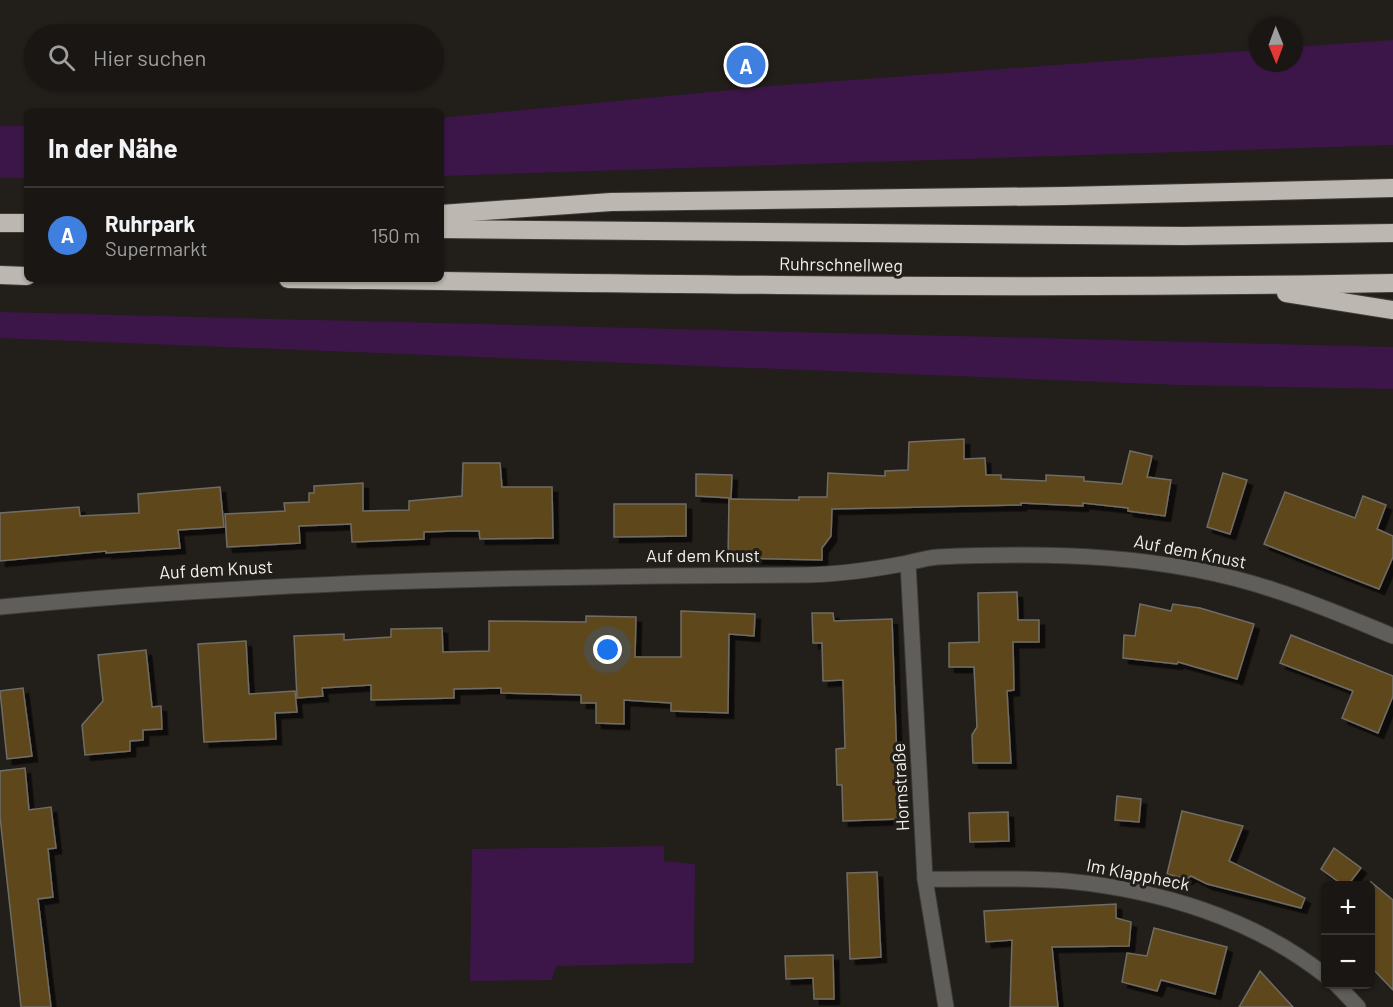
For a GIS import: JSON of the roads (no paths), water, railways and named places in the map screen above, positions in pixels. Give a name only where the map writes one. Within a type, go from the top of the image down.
[{"type":"highway","points":[[444,214],[611,202],[1064,196],[1393,188]]},
{"type":"highway","points":[[0,223],[24,223]]},
{"type":"highway","name":"Ruhrschnellweg","points":[[444,229],[1183,237],[1393,233]]},
{"type":"highway","points":[[0,275],[24,276]]},
{"type":"highway","name":"Ruhrschnellweg","points":[[444,281],[866,286],[1219,286],[1393,283]]},
{"type":"highway","points":[[1219,286],[1257,289],[1393,310]]},
{"type":"street","name":"Auf dem Knust","points":[[0,607],[125,595],[302,585],[653,576],[835,575],[933,558],[1056,554],[1138,560],[1272,589],[1393,636]]},
{"type":"street","name":"Hornstraße","points":[[908,563],[925,879],[946,1007]]},
{"type":"street","name":"Im Klappheck","points":[[925,879],[1065,881],[1117,887],[1186,903],[1250,929],[1307,961],[1321,972]]},
{"type":"street","points":[[1341,989],[1358,1007]]},
{"type":"place","name":"Ruhrpark","points":[[746,65]]}]
